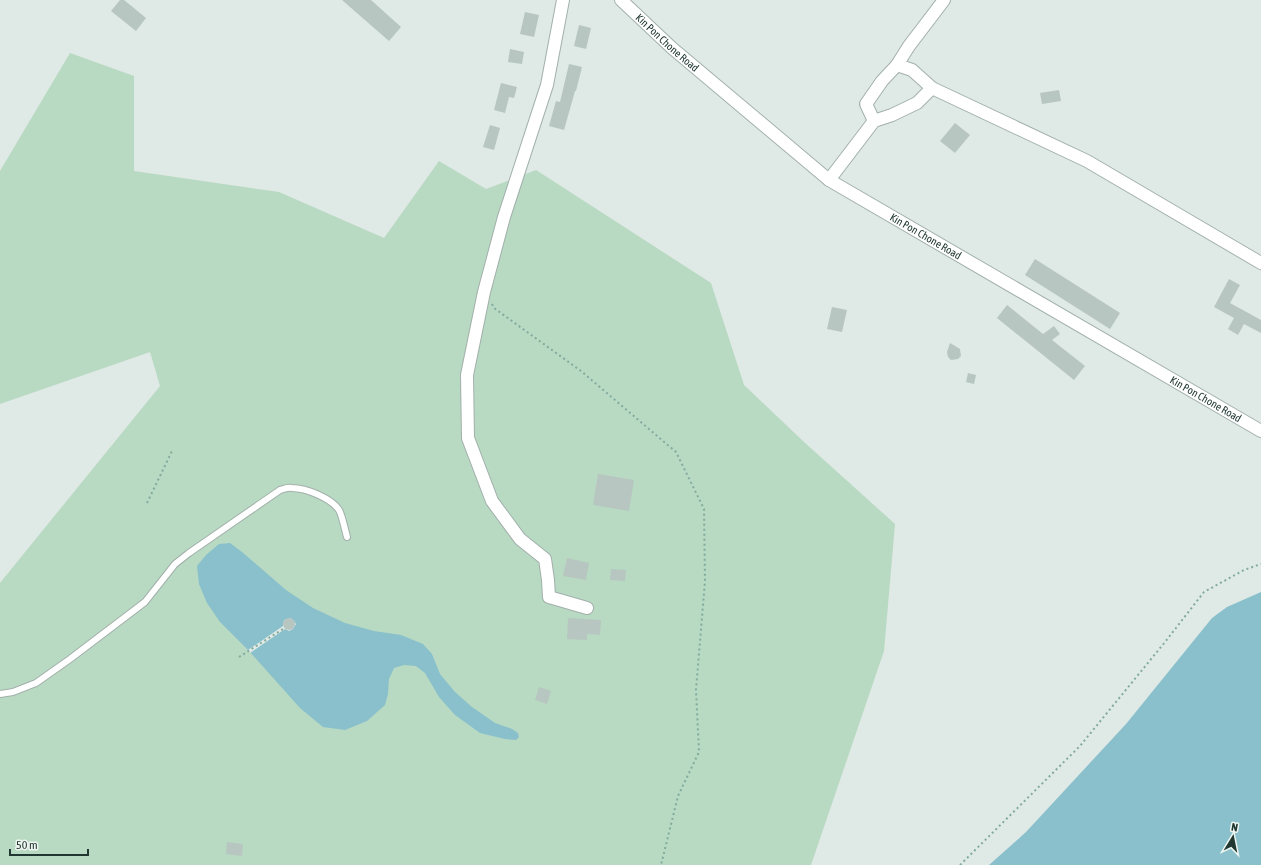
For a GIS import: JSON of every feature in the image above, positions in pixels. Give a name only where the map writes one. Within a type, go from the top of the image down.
[{"type":"street","points":[[563,0],[547,85],[504,217],[484,292],[467,375],[468,438],[492,501],[520,539],[545,559],[549,597],[587,608]]},
{"type":"street","name":"Kin Pon Chone Road","points":[[621,0],[672,48],[829,180],[1261,431]]},
{"type":"street","points":[[874,121],[866,104],[882,81],[897,65],[909,46],[944,0]]},
{"type":"street","points":[[897,65],[912,70],[932,88],[1087,161],[1261,263]]},
{"type":"street","points":[[829,180],[874,121],[917,103],[932,88]]},
{"type":"lane","points":[[0,694],[13,692],[36,684],[70,660],[145,602],[175,564],[280,490],[291,487],[301,489],[314,493],[328,500],[339,510],[347,537]]},
{"type":"path","points":[[484,292],[494,308],[582,370],[676,452],[704,509],[705,581],[696,690],[699,752],[678,796],[661,865]]},
{"type":"path","points":[[147,503],[172,451]]},
{"type":"path","points":[[960,865],[1080,746],[1204,592],[1244,570],[1261,564]]},
{"type":"path","points":[[238,657],[283,629]]},
{"type":"green space","points":[[70,53],[134,76],[134,171],[279,192],[384,238],[439,161],[486,189],[536,170],[711,283],[744,385],[804,442],[895,524],[884,651],[811,865],[0,865],[0,583],[160,386],[150,352],[0,404],[0,171]]},
{"type":"water","points":[[230,543],[286,590],[313,608],[345,623],[374,631],[401,635],[423,644],[432,654],[440,674],[455,692],[472,707],[495,723],[512,729],[518,733],[519,737],[516,740],[505,739],[480,733],[455,715],[439,697],[425,673],[416,666],[404,665],[394,668],[389,679],[388,694],[385,705],[367,721],[345,730],[323,727],[300,708],[249,651],[220,622],[207,603],[199,584],[197,566],[206,555],[219,544]]},
{"type":"water","points":[[1261,592],[1261,865],[989,865],[1026,832],[1126,724],[1212,618],[1227,607]]},
{"type":"pier","points":[[290,618],[296,624],[293,629],[289,631],[285,629],[250,653],[248,650],[283,626],[284,620]]},
{"type":"building","points":[[120,0],[124,0],[146,18],[136,31],[111,11]]},
{"type":"building","points":[[342,0],[371,0],[401,27],[389,41]]},
{"type":"building","points":[[525,12],[539,15],[534,37],[520,34]]},
{"type":"building","points":[[579,25],[591,28],[586,49],[574,46]]},
{"type":"building","points":[[510,49],[524,52],[522,64],[508,62]]},
{"type":"building","points":[[569,64],[582,67],[564,130],[549,126],[556,101],[560,102]]},
{"type":"building","points":[[501,83],[517,87],[514,98],[509,97],[505,113],[494,110]]},
{"type":"building","points":[[1059,90],[1061,101],[1042,104],[1040,93]]},
{"type":"building","points":[[955,123],[970,135],[955,153],[940,141]]},
{"type":"building","points":[[490,125],[500,128],[494,150],[483,147]]},
{"type":"building","points":[[1035,259],[1120,313],[1110,329],[1025,275]]},
{"type":"building","points":[[1229,279],[1240,285],[1230,303],[1261,320],[1261,333],[1244,324],[1238,335],[1228,329],[1234,318],[1214,307]]},
{"type":"building","points":[[1007,305],[1043,334],[1054,326],[1060,334],[1052,340],[1085,366],[1074,380],[997,318]]},
{"type":"building","points":[[832,307],[847,310],[842,332],[827,329]]},
{"type":"building","points":[[950,343],[960,349],[961,356],[958,359],[951,360],[948,357],[947,352]]},
{"type":"building","points":[[968,373],[976,375],[974,384],[966,382]]},
{"type":"building","points":[[598,474],[634,480],[629,511],[593,505]]},
{"type":"building","points":[[567,558],[589,563],[586,580],[563,576]]},
{"type":"building","points":[[611,569],[626,570],[625,581],[610,580]]},
{"type":"building","points":[[287,618],[291,618],[295,624],[291,630],[287,630],[283,626],[283,622]]},
{"type":"building","points":[[568,618],[601,620],[600,635],[587,634],[587,640],[567,639]]},
{"type":"building","points":[[539,687],[551,691],[547,704],[535,700]]},
{"type":"building","points":[[227,842],[243,844],[242,856],[226,854]]}]
